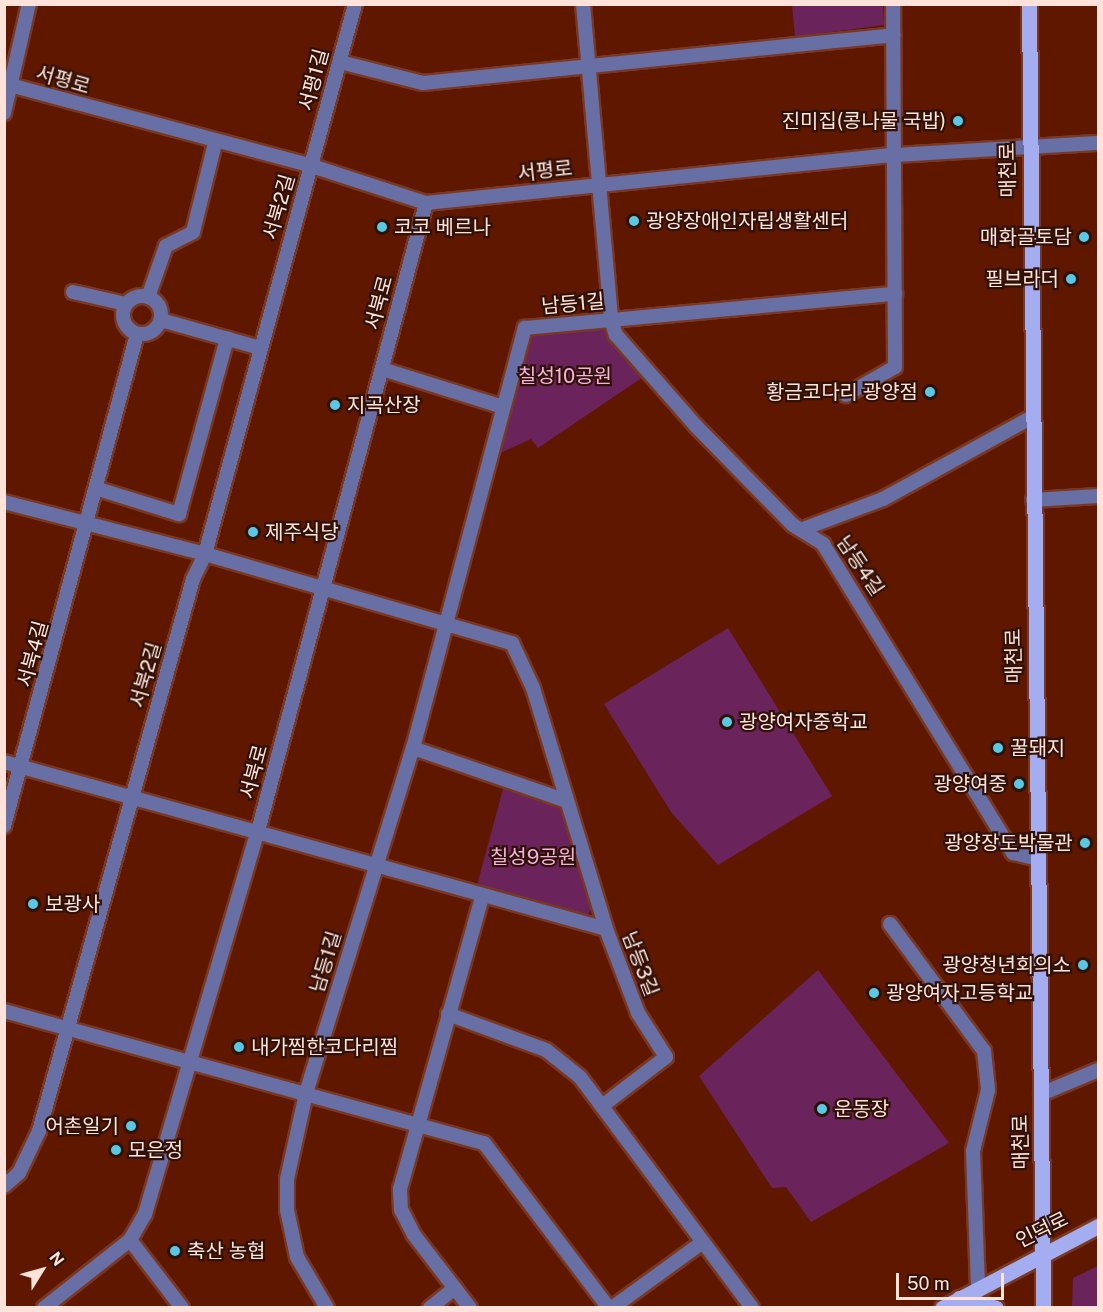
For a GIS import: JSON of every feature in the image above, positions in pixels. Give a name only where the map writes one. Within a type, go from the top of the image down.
[{"type":"main road","name":"매천로","points":[[1029,4],[1028,147],[1043,1308]]},
{"type":"main road","name":"인덕로","points":[[942,1308],[1044,1251],[1098,1226]]},
{"type":"main road","points":[[959,1298],[996,1308]]},
{"type":"street","points":[[4,113],[29,4]]},
{"type":"street","name":"서평1길","points":[[312,166],[355,4]]},
{"type":"street","points":[[583,4],[601,185],[611,320]]},
{"type":"street","points":[[846,394],[895,367],[893,4]]},
{"type":"street","points":[[340,62],[423,83],[590,68],[894,35]]},
{"type":"street","name":"서평로","points":[[10,85],[215,143],[312,166],[426,203],[894,155],[1098,143]]},
{"type":"street","points":[[148,297],[166,246],[193,232],[215,143]]},
{"type":"street","name":"서북2길","points":[[4,1186],[20,1173],[31,1151],[193,579],[205,554],[312,166]]},
{"type":"street","name":"서북로","points":[[44,1308],[130,1240],[145,1214],[258,831],[426,203]]},
{"type":"street","points":[[73,292],[126,304],[136,297],[148,297],[158,303],[161,320]]},
{"type":"street","name":"남등1길","points":[[327,1308],[297,1257],[287,1210],[287,1179],[306,1093],[412,748],[443,624],[525,328],[895,294]]},
{"type":"street","points":[[126,304],[124,322],[137,334],[150,333],[161,320]]},
{"type":"street","points":[[161,320],[260,348]]},
{"type":"street","name":"남등4길","points":[[611,320],[616,335],[695,425],[793,525],[803,529],[823,544],[840,566],[1013,853],[1038,859]]},
{"type":"street","name":"서북4길","points":[[4,826],[88,526],[137,334]]},
{"type":"street","points":[[98,489],[179,514],[227,338]]},
{"type":"street","points":[[382,369],[503,406]]},
{"type":"street","points":[[803,529],[883,499],[1032,417]]},
{"type":"street","points":[[1033,500],[1098,496]]},
{"type":"street","points":[[4,502],[88,526],[205,554],[443,624]]},
{"type":"street","name":"남등3길","points":[[443,624],[512,643],[533,688],[606,929],[638,1013],[666,1057],[602,1106]]},
{"type":"street","points":[[412,748],[567,801]]},
{"type":"street","points":[[4,762],[258,831],[375,868],[482,898],[606,929]]},
{"type":"street","points":[[470,1308],[401,1210],[400,1189],[416,1120],[482,898]]},
{"type":"street","points":[[890,924],[984,1051],[988,1090],[973,1151],[978,1287]]},
{"type":"street","points":[[4,1011],[306,1093],[416,1120],[484,1143],[611,1308],[703,1242]]},
{"type":"street","points":[[448,1014],[546,1050],[580,1077],[752,1308]]},
{"type":"street","points":[[1041,1095],[1098,1070]]},
{"type":"street","points":[[130,1240],[182,1308]]},
{"type":"street","points":[[430,1308],[455,1288]]},
{"type":"green space","points":[[792,5],[883,5],[884,25],[795,37]]},
{"type":"green space","name":"칠성10공원","points":[[608,328],[646,375],[538,448],[531,439],[496,455],[529,334]]},
{"type":"green space","points":[[728,628],[832,796],[718,865],[671,812],[604,704]]},
{"type":"green space","name":"칠성9공원","points":[[506,778],[563,797],[598,902],[582,921],[476,889]]},
{"type":"green space","name":"운동장","points":[[818,970],[949,1143],[811,1222],[786,1187],[772,1188],[699,1076]]},
{"type":"green space","points":[[1098,1266],[1098,1307],[1072,1307],[1073,1278]]},
{"type":"place","name":"진미집(콩나물 국밥)","points":[[958,121]]},
{"type":"place","name":"광양장애인자립생활센터","points":[[634,221]]},
{"type":"place","name":"코코 베르나","points":[[382,227]]},
{"type":"place","name":"매화골토담","points":[[1084,237]]},
{"type":"place","name":"필브라더","points":[[1071,279]]},
{"type":"place","name":"황금코다리 광양점","points":[[930,392]]},
{"type":"place","name":"지곡산장","points":[[335,405]]},
{"type":"place","name":"제주식당","points":[[253,532]]},
{"type":"place","name":"광양여자중학교","points":[[727,722]]},
{"type":"place","name":"꿀돼지","points":[[998,748]]},
{"type":"place","name":"광양여중","points":[[1019,784]]},
{"type":"place","name":"광양장도박물관","points":[[1085,843]]},
{"type":"place","name":"보광사","points":[[33,904]]},
{"type":"place","name":"광양청년회의소","points":[[1083,965]]},
{"type":"place","name":"광양여자고등학교","points":[[874,993]]},
{"type":"place","name":"내가찜한코다리찜","points":[[239,1047]]},
{"type":"place","name":"운동장","points":[[822,1109]]},
{"type":"place","name":"어촌일기","points":[[131,1126]]},
{"type":"place","name":"모은정","points":[[116,1150]]},
{"type":"place","name":"축산 농협","points":[[175,1251]]}]
